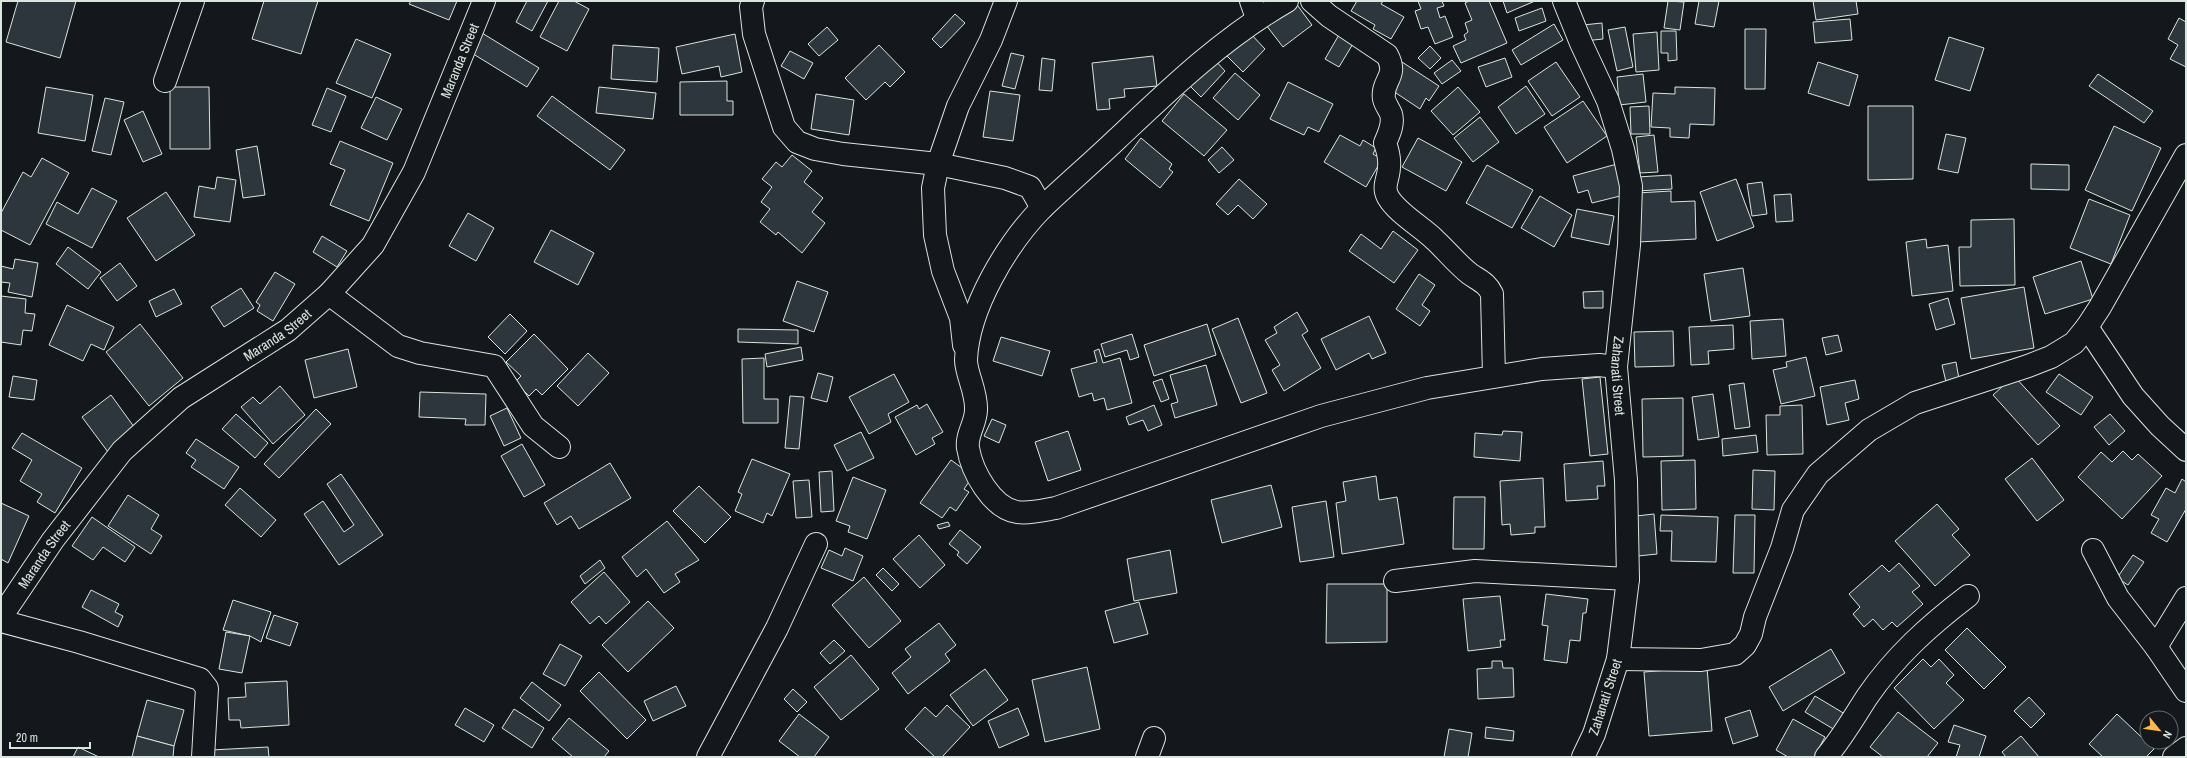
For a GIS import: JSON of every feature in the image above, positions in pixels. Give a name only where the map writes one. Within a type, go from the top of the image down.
[{"type":"street","points":[[165,81],[193,1]]},
{"type":"street","name":"Maranda Street","points":[[1,617],[53,540],[122,451],[181,398],[288,330],[329,294],[373,245],[414,172],[484,1]]},
{"type":"street","points":[[753,1],[754,34],[784,127],[797,142],[815,149],[843,154],[938,164],[1019,182],[1030,188],[1042,208]]},
{"type":"street","points":[[1006,1],[991,40],[958,106],[938,164],[933,188],[935,235],[943,270],[961,318],[966,361],[976,394],[976,412],[968,447],[973,467],[990,495],[1003,506],[1015,512],[1025,513],[1056,508],[1321,416],[1427,388],[1542,369],[1599,365],[1616,367]]},
{"type":"street","points":[[966,361],[969,339],[987,288],[1005,254],[1026,225],[1042,208],[1222,44],[1254,10],[1287,1]]},
{"type":"street","points":[[1312,1],[1330,16],[1387,55],[1391,63],[1392,72],[1386,87],[1384,99],[1392,116],[1391,128],[1385,143],[1389,155],[1390,168],[1385,184],[1388,197],[1410,220],[1435,240],[1450,256],[1471,274],[1488,285],[1492,294],[1494,376]]},
{"type":"street","name":"Zahanati Street","points":[[1564,1],[1581,43],[1608,101],[1623,149],[1631,186],[1629,245],[1616,367],[1626,480],[1628,579],[1618,659],[1594,734],[1583,757]]},
{"type":"street","points":[[1618,659],[1701,660],[1735,654],[1745,644],[1751,634],[1755,617],[1782,548],[1793,510],[1818,474],[1869,430],[1915,403],[2028,366],[2051,356],[2074,343],[2087,327],[2123,269],[2186,155]]},
{"type":"street","points":[[329,294],[398,346],[420,353],[494,366],[533,426],[559,447]]},
{"type":"street","points":[[2087,327],[2133,396],[2160,426],[2186,450]]},
{"type":"street","points":[[708,757],[777,628],[816,544]]},
{"type":"street","points":[[2093,550],[2118,598],[2156,647],[2186,691]]},
{"type":"street","points":[[1395,581],[1475,571],[1628,579]]},
{"type":"street","points":[[1826,757],[1851,724],[1868,696],[1902,653],[1932,624],[1968,596]]},
{"type":"street","points":[[2156,647],[2186,598]]},
{"type":"street","points":[[1,621],[86,644],[200,679],[207,688],[208,696],[203,757]]},
{"type":"street","points":[[2174,757],[2186,748]]},
{"type":"building","points":[[18,1],[76,1],[60,58],[6,42]]},
{"type":"building","points":[[264,1],[318,1],[301,54],[252,39]]},
{"type":"building","points":[[411,1],[457,1],[449,20],[409,4]]},
{"type":"building","points":[[527,1],[548,1],[532,31],[516,22]]},
{"type":"building","points":[[559,1],[574,1],[589,9],[567,51],[540,37]]},
{"type":"building","points":[[1357,1],[1383,1],[1381,4],[1404,17],[1391,39],[1373,29],[1375,25],[1351,11]]},
{"type":"building","points":[[1418,1],[1442,1],[1444,6],[1437,8],[1440,18],[1445,16],[1453,37],[1435,44],[1428,27],[1421,29],[1415,11],[1421,9]]},
{"type":"building","points":[[1469,1],[1489,1],[1507,43],[1461,63],[1453,46],[1466,40],[1464,35],[1468,32],[1465,23],[1472,20],[1465,3]]},
{"type":"building","points":[[1503,1],[1535,1],[1507,13]]},
{"type":"building","points":[[1668,1],[1684,2],[1680,30],[1664,28]]},
{"type":"building","points":[[1699,1],[1719,1],[1714,27],[1695,24]]},
{"type":"building","points":[[1813,1],[1856,1],[1858,14],[1816,20]]},
{"type":"building","points":[[1295,2],[1312,25],[1283,47],[1266,25]]},
{"type":"building","points":[[1542,8],[1546,21],[1519,31],[1515,18]]},
{"type":"building","points":[[955,14],[965,23],[941,48],[932,39]]},
{"type":"building","points":[[2179,18],[2186,22],[2186,67],[2170,59],[2178,45],[2168,39]]},
{"type":"building","points":[[1850,19],[1852,40],[1815,43],[1813,22]]},
{"type":"building","points":[[1602,23],[1603,39],[1584,41],[1583,25]]},
{"type":"building","points":[[1554,24],[1563,40],[1521,65],[1512,50]]},
{"type":"building","points":[[827,27],[838,40],[819,56],[808,44]]},
{"type":"building","points":[[1625,27],[1633,67],[1617,71],[1608,30]]},
{"type":"building","points":[[1745,29],[1766,29],[1765,89],[1745,89]]},
{"type":"building","points":[[1661,31],[1676,31],[1677,60],[1668,61],[1668,53],[1661,53]]},
{"type":"building","points":[[1657,32],[1659,70],[1636,72],[1633,34]]},
{"type":"building","points":[[482,33],[539,68],[527,87],[470,52]]},
{"type":"building","points":[[1250,33],[1265,49],[1243,72],[1227,56]]},
{"type":"building","points":[[1340,33],[1354,42],[1339,67],[1325,59]]},
{"type":"building","points":[[735,34],[742,72],[721,77],[719,66],[682,74],[676,47]]},
{"type":"building","points":[[1949,37],[1984,48],[1970,91],[1935,80]]},
{"type":"building","points":[[356,39],[391,54],[372,98],[336,83]]},
{"type":"building","points":[[613,45],[659,48],[657,82],[611,79]]},
{"type":"building","points":[[879,45],[905,72],[890,87],[885,82],[866,100],[845,78]]},
{"type":"building","points":[[1430,46],[1441,58],[1430,69],[1418,58]]},
{"type":"building","points":[[790,51],[813,63],[804,79],[781,66]]},
{"type":"building","points":[[1011,53],[1024,56],[1015,89],[1002,86]]},
{"type":"building","points":[[1153,56],[1157,86],[1124,89],[1125,97],[1109,99],[1110,109],[1097,110],[1092,63]]},
{"type":"building","points":[[1212,57],[1225,71],[1201,97],[1187,83]]},
{"type":"building","points":[[1042,58],[1055,60],[1052,91],[1039,90]]},
{"type":"building","points":[[1505,58],[1512,77],[1486,87],[1478,67]]},
{"type":"building","points":[[1452,60],[1461,71],[1442,84],[1434,73]]},
{"type":"building","points":[[1402,62],[1439,86],[1429,101],[1426,98],[1420,109],[1390,89],[1392,78]]},
{"type":"building","points":[[1556,62],[1580,97],[1552,116],[1528,81]]},
{"type":"building","points":[[1818,62],[1858,75],[1849,106],[1808,93]]},
{"type":"building","points":[[1235,73],[1260,95],[1238,120],[1213,98]]},
{"type":"building","points":[[1643,74],[1646,102],[1619,105],[1617,77]]},
{"type":"building","points":[[2098,74],[2153,111],[2144,123],[2089,86]]},
{"type":"building","points":[[727,81],[727,101],[733,101],[733,115],[680,115],[680,82]]},
{"type":"building","points":[[1288,82],[1333,104],[1319,132],[1308,127],[1304,135],[1270,119]]},
{"type":"building","points":[[1526,86],[1545,114],[1516,134],[1498,107]]},
{"type":"building","points":[[46,87],[93,95],[85,141],[38,133]]},
{"type":"building","points":[[170,87],[209,87],[210,149],[170,149]]},
{"type":"building","points":[[599,87],[656,93],[653,119],[596,113]]},
{"type":"building","points":[[1458,87],[1480,112],[1453,135],[1431,111]]},
{"type":"building","points":[[1675,87],[1715,88],[1714,125],[1690,124],[1689,138],[1670,137],[1670,128],[1651,127],[1653,93],[1675,94]]},
{"type":"building","points":[[327,88],[346,96],[331,132],[312,125]]},
{"type":"building","points":[[990,91],[1020,95],[1013,141],[983,137]]},
{"type":"building","points":[[816,94],[854,100],[849,135],[811,129]]},
{"type":"building","points":[[1184,94],[1227,130],[1204,156],[1162,121]]},
{"type":"building","points":[[552,96],[625,150],[610,170],[537,116]]},
{"type":"building","points":[[376,97],[402,109],[387,140],[361,128]]},
{"type":"building","points":[[105,98],[124,102],[111,155],[92,151]]},
{"type":"building","points":[[1583,101],[1607,136],[1567,163],[1544,127]]},
{"type":"building","points":[[1649,106],[1650,134],[1631,134],[1630,107]]},
{"type":"building","points":[[1868,106],[1913,106],[1913,179],[1868,180]]},
{"type":"building","points":[[143,111],[162,154],[143,162],[124,120]]},
{"type":"building","points":[[1480,117],[1499,142],[1473,162],[1454,138]]},
{"type":"building","points":[[2114,126],[2161,148],[2132,211],[2085,190]]},
{"type":"building","points":[[1946,134],[1966,138],[1958,173],[1938,169]]},
{"type":"building","points":[[1340,135],[1360,146],[1363,140],[1376,148],[1373,154],[1382,159],[1366,187],[1324,162]]},
{"type":"building","points":[[1654,135],[1658,172],[1640,173],[1636,137]]},
{"type":"building","points":[[1141,138],[1172,164],[1169,169],[1173,172],[1160,188],[1125,159]]},
{"type":"building","points":[[1418,138],[1462,162],[1446,191],[1402,167]]},
{"type":"building","points":[[340,141],[393,163],[369,221],[330,205],[345,170],[330,164]]},
{"type":"building","points":[[257,146],[265,195],[243,198],[236,150]]},
{"type":"building","points":[[1222,147],[1234,160],[1219,173],[1208,160]]},
{"type":"building","points":[[792,155],[812,171],[804,182],[823,198],[812,212],[825,223],[802,253],[778,232],[776,235],[760,222],[770,209],[761,202],[772,187],[762,179],[776,162],[782,167]]},
{"type":"building","points":[[42,158],[69,173],[30,245],[1,230],[1,213],[23,172],[31,177]]},
{"type":"building","points":[[1617,164],[1624,195],[1592,203],[1588,190],[1578,193],[1573,176]]},
{"type":"building","points":[[2031,164],[2069,165],[2069,190],[2031,189]]},
{"type":"building","points":[[1487,165],[1533,190],[1512,228],[1466,203]]},
{"type":"building","points":[[1671,175],[1672,189],[1637,191],[1637,177]]},
{"type":"building","points":[[217,177],[236,180],[230,222],[194,217],[199,186],[215,189]]},
{"type":"building","points":[[1239,179],[1267,204],[1253,219],[1238,205],[1228,215],[1216,204]]},
{"type":"building","points":[[1736,179],[1754,227],[1717,241],[1700,192]]},
{"type":"building","points":[[1762,182],[1767,214],[1752,216],[1747,184]]},
{"type":"building","points":[[92,188],[117,201],[92,248],[46,224],[57,202],[78,214]]},
{"type":"building","points":[[1671,191],[1671,202],[1695,201],[1696,239],[1638,242],[1637,193]]},
{"type":"building","points":[[166,192],[195,235],[156,261],[127,218]]},
{"type":"building","points":[[1791,194],[1793,221],[1776,222],[1774,195]]},
{"type":"building","points":[[1540,196],[1572,215],[1554,247],[1521,228]]},
{"type":"building","points":[[2089,199],[2130,215],[2111,264],[2070,248]]},
{"type":"building","points":[[1577,209],[1614,216],[1609,245],[1571,237]]},
{"type":"building","points":[[468,213],[494,228],[476,261],[449,246]]},
{"type":"building","points":[[2014,219],[2015,285],[1960,286],[1959,247],[1971,247],[1971,220]]},
{"type":"building","points":[[551,230],[594,253],[578,285],[534,262]]},
{"type":"building","points":[[1393,231],[1418,250],[1394,283],[1349,251],[1361,234],[1381,249]]},
{"type":"building","points":[[322,236],[347,251],[337,267],[313,252]]},
{"type":"building","points":[[1926,239],[1927,248],[1948,245],[1953,291],[1912,296],[1906,242]]},
{"type":"building","points":[[68,247],[101,272],[88,289],[56,264]]},
{"type":"building","points":[[15,259],[38,263],[32,297],[8,292],[10,283],[1,282],[1,266],[13,269]]},
{"type":"building","points":[[2081,261],[2093,299],[2045,314],[2033,277]]},
{"type":"building","points":[[120,263],[137,286],[117,301],[100,278]]},
{"type":"building","points":[[1743,268],[1750,316],[1711,321],[1704,274]]},
{"type":"building","points":[[275,272],[295,284],[273,321],[257,311],[260,305],[256,302]]},
{"type":"building","points":[[1419,274],[1435,285],[1422,305],[1430,311],[1420,326],[1396,309]]},
{"type":"building","points":[[797,281],[828,292],[814,332],[783,321]]},
{"type":"building","points":[[2024,287],[2034,348],[1971,359],[1961,298]]},
{"type":"building","points":[[241,288],[254,308],[224,327],[211,307]]},
{"type":"building","points":[[174,289],[182,304],[156,317],[149,301]]},
{"type":"building","points":[[1603,291],[1603,308],[1584,308],[1583,292]]},
{"type":"building","points":[[1,296],[26,299],[25,313],[35,314],[32,331],[23,330],[21,345],[1,342]]},
{"type":"building","points":[[1948,298],[1955,324],[1936,330],[1929,304]]},
{"type":"building","points":[[67,305],[114,327],[104,350],[91,344],[83,361],[49,345]]},
{"type":"building","points":[[1297,312],[1308,331],[1302,335],[1321,368],[1284,391],[1272,370],[1280,365],[1265,340],[1277,333],[1274,327]]},
{"type":"building","points":[[510,314],[527,331],[505,354],[488,337]]},
{"type":"building","points":[[1369,316],[1386,353],[1372,359],[1369,353],[1336,370],[1321,339]]},
{"type":"building","points":[[1238,318],[1267,393],[1241,403],[1212,329]]},
{"type":"building","points":[[1783,319],[1786,356],[1752,359],[1750,321]]},
{"type":"building","points":[[140,324],[183,378],[149,406],[106,352]]},
{"type":"building","points":[[1207,324],[1216,355],[1154,376],[1144,345]]},
{"type":"building","points":[[1733,325],[1734,349],[1708,351],[1709,364],[1691,365],[1689,327]]},
{"type":"building","points":[[738,329],[798,330],[798,344],[738,342]]},
{"type":"building","points":[[1673,331],[1674,366],[1635,367],[1634,332]]},
{"type":"building","points":[[534,334],[568,369],[542,395],[536,389],[529,396],[515,382],[521,376],[506,362]]},
{"type":"building","points":[[1132,334],[1139,357],[1130,360],[1127,350],[1105,357],[1101,344]]},
{"type":"building","points":[[1838,335],[1842,351],[1826,355],[1822,338]]},
{"type":"building","points":[[1001,337],[1050,351],[1042,376],[993,361]]},
{"type":"building","points":[[801,347],[803,360],[767,367],[765,354]]},
{"type":"building","points":[[348,349],[357,387],[314,398],[305,360]]},
{"type":"building","points":[[1099,349],[1103,363],[1120,358],[1132,403],[1107,410],[1104,398],[1094,401],[1092,393],[1079,397],[1071,369],[1097,362],[1094,351]]},
{"type":"building","points":[[588,353],[609,373],[578,406],[557,386]]},
{"type":"building","points":[[1806,357],[1815,396],[1781,404],[1773,370],[1787,367],[1786,362]]},
{"type":"building","points":[[764,358],[764,399],[778,399],[778,423],[743,423],[742,359]]},
{"type":"building","points":[[1956,362],[1959,379],[1946,382],[1942,365]]},
{"type":"building","points":[[1206,365],[1217,405],[1175,418],[1171,404],[1178,402],[1170,375]]},
{"type":"building","points":[[818,373],[833,377],[827,402],[811,398]]},
{"type":"building","points":[[894,374],[909,402],[888,414],[891,422],[869,434],[849,397]]},
{"type":"building","points":[[2059,374],[2093,397],[2081,415],[2046,392]]},
{"type":"building","points":[[13,376],[37,380],[34,400],[9,397]]},
{"type":"building","points":[[2014,376],[2060,426],[2038,445],[1993,395]]},
{"type":"building","points":[[1600,377],[1608,454],[1590,456],[1582,379]]},
{"type":"building","points":[[1162,379],[1169,399],[1161,402],[1153,382]]},
{"type":"building","points":[[1855,380],[1859,399],[1845,403],[1849,420],[1827,425],[1820,387]]},
{"type":"building","points":[[1744,383],[1750,427],[1735,429],[1729,385]]},
{"type":"building","points":[[280,386],[305,415],[273,444],[241,407],[253,397],[260,404]]},
{"type":"building","points":[[420,392],[486,394],[485,425],[465,425],[466,419],[419,417]]},
{"type":"building","points":[[1713,394],[1719,437],[1698,440],[1692,397]]},
{"type":"building","points":[[111,395],[137,431],[108,452],[82,417]]},
{"type":"building","points":[[790,396],[804,397],[799,449],[785,448]]},
{"type":"building","points":[[1683,398],[1683,456],[1643,457],[1642,399]]},
{"type":"building","points":[[927,404],[943,432],[932,438],[935,444],[916,455],[895,417],[917,405],[919,409]]},
{"type":"building","points":[[1154,405],[1162,425],[1148,431],[1143,420],[1129,425],[1126,417]]},
{"type":"building","points":[[1802,405],[1803,454],[1767,455],[1766,415],[1780,415],[1780,406]]},
{"type":"building","points":[[507,408],[521,438],[504,446],[490,416]]},
{"type":"building","points":[[316,409],[331,424],[279,478],[264,464]]},
{"type":"building","points":[[236,414],[268,443],[255,458],[222,429]]},
{"type":"building","points":[[2110,414],[2125,431],[2109,445],[2094,427]]},
{"type":"building","points":[[992,419],[1006,425],[999,443],[984,436]]},
{"type":"building","points":[[1068,431],[1081,470],[1048,481],[1035,442]]},
{"type":"building","points":[[1503,431],[1522,432],[1520,461],[1474,457],[1475,433],[1502,435]]},
{"type":"building","points":[[861,432],[874,458],[847,471],[834,445]]},
{"type":"building","points":[[22,433],[82,468],[55,513],[37,502],[42,494],[20,481],[32,460],[12,448]]},
{"type":"building","points":[[1756,435],[1758,452],[1723,456],[1722,439]]},
{"type":"building","points":[[196,439],[239,467],[224,489],[191,467],[196,460],[186,453]]},
{"type":"building","points":[[522,444],[545,485],[524,497],[501,456]]},
{"type":"building","points":[[2123,451],[2132,460],[2138,454],[2162,476],[2122,519],[2078,477],[2101,452],[2112,462]]},
{"type":"building","points":[[2032,458],[2064,500],[2037,521],[2005,479]]},
{"type":"building","points":[[752,459],[790,474],[772,516],[767,513],[763,523],[735,511],[742,494],[738,492]]},
{"type":"building","points":[[951,460],[973,476],[964,489],[969,492],[956,511],[950,507],[942,518],[920,503]]},
{"type":"building","points":[[1695,460],[1696,509],[1662,510],[1661,461]]},
{"type":"building","points":[[1603,461],[1605,486],[1597,486],[1598,499],[1566,501],[1564,464]]},
{"type":"building","points":[[610,463],[631,498],[579,529],[571,516],[557,525],[544,503]]},
{"type":"building","points":[[1753,470],[1775,471],[1774,510],[1752,509]]},
{"type":"building","points":[[832,471],[834,511],[821,512],[819,472]]},
{"type":"building","points":[[341,474],[383,535],[339,565],[304,514],[323,501],[344,532],[354,525],[327,484]]},
{"type":"building","points":[[1376,476],[1379,500],[1397,497],[1404,544],[1342,554],[1336,503],[1346,501],[1343,482]]},
{"type":"building","points":[[853,477],[886,490],[867,539],[848,532],[850,526],[836,521]]},
{"type":"building","points":[[1543,478],[1545,527],[1535,527],[1535,533],[1511,535],[1510,524],[1502,525],[1500,481]]},
{"type":"building","points":[[2182,479],[2186,482],[2186,509],[2167,542],[2151,533],[2159,519],[2151,515],[2166,488],[2175,493]]},
{"type":"building","points":[[809,480],[812,517],[796,518],[793,481]]},
{"type":"building","points":[[1271,485],[1282,527],[1222,543],[1211,500]]},
{"type":"building","points":[[699,486],[731,517],[705,543],[673,511]]},
{"type":"building","points":[[240,488],[276,520],[261,537],[225,505]]},
{"type":"building","points":[[128,495],[159,515],[151,529],[162,536],[151,554],[108,526]]},
{"type":"building","points":[[1454,497],[1485,497],[1484,549],[1453,549]]},
{"type":"building","points":[[1326,501],[1334,557],[1300,562],[1292,507]]},
{"type":"building","points":[[1,503],[29,516],[8,563],[1,559]]},
{"type":"building","points":[[1937,504],[1959,529],[1952,535],[1970,555],[1935,586],[1895,541]]},
{"type":"building","points":[[1654,514],[1657,554],[1638,556],[1636,516]]},
{"type":"building","points":[[1661,515],[1718,517],[1716,562],[1671,561],[1672,531],[1660,531]]},
{"type":"building","points":[[1735,515],[1755,515],[1754,573],[1733,573]]},
{"type":"building","points":[[92,517],[135,547],[125,562],[103,547],[93,560],[72,546]]},
{"type":"building","points":[[667,521],[699,560],[675,574],[680,582],[664,593],[646,569],[637,577],[622,557]]},
{"type":"building","points":[[948,522],[950,526],[939,529],[937,525]]},
{"type":"building","points":[[960,530],[981,547],[967,564],[957,555],[959,552],[949,544]]},
{"type":"building","points":[[919,535],[945,565],[920,588],[893,559]]},
{"type":"building","points":[[845,548],[863,556],[853,581],[821,568],[829,550],[842,556]]},
{"type":"building","points":[[1170,550],[1177,593],[1134,601],[1127,559]]},
{"type":"building","points":[[2133,555],[2144,562],[2128,585],[2117,578]]},
{"type":"building","points":[[600,560],[605,568],[585,584],[580,576]]},
{"type":"building","points":[[1899,563],[1920,586],[1912,592],[1923,604],[1897,627],[1892,622],[1883,630],[1873,619],[1864,627],[1853,614],[1860,607],[1849,594],[1882,565],[1889,572]]},
{"type":"building","points":[[883,568],[899,584],[892,591],[876,575]]},
{"type":"building","points":[[604,572],[630,602],[606,624],[599,616],[590,624],[571,602]]},
{"type":"building","points":[[864,577],[901,621],[869,648],[832,605]]},
{"type":"building","points":[[1327,584],[1387,584],[1387,642],[1326,643]]},
{"type":"building","points":[[91,590],[119,604],[115,612],[123,616],[118,627],[82,607]]},
{"type":"building","points":[[1546,594],[1588,599],[1586,613],[1583,613],[1580,641],[1570,640],[1567,663],[1544,660],[1548,626],[1542,625]]},
{"type":"building","points":[[1500,596],[1505,640],[1500,640],[1501,647],[1468,651],[1463,599]]},
{"type":"building","points":[[233,600],[271,612],[261,642],[250,636],[223,630]]},
{"type":"building","points":[[648,601],[674,628],[628,672],[602,645]]},
{"type":"building","points":[[1139,602],[1148,634],[1114,643],[1105,611]]},
{"type":"building","points":[[274,615],[298,623],[290,646],[266,638]]},
{"type":"building","points":[[939,623],[956,645],[945,654],[950,661],[908,694],[892,673],[911,657],[905,649]]},
{"type":"building","points":[[1967,628],[2006,667],[1984,689],[1945,650]]},
{"type":"building","points":[[226,632],[250,636],[242,673],[219,669]]},
{"type":"building","points":[[834,640],[845,651],[830,664],[820,653]]},
{"type":"building","points":[[560,644],[582,656],[565,686],[543,674]]},
{"type":"building","points":[[1831,649],[1845,673],[1783,711],[1769,687]]},
{"type":"building","points":[[851,655],[879,689],[841,720],[814,687]]},
{"type":"building","points":[[1923,659],[1931,667],[1939,659],[1954,675],[1946,683],[1964,700],[1934,729],[1894,688]]},
{"type":"building","points":[[1492,661],[1502,661],[1503,668],[1513,668],[1514,697],[1478,699],[1477,669],[1492,668]]},
{"type":"building","points":[[1087,667],[1100,729],[1045,742],[1032,680]]},
{"type":"building","points":[[1707,667],[1712,731],[1649,736],[1644,672]]},
{"type":"building","points":[[985,669],[1008,700],[973,726],[950,695]]},
{"type":"building","points":[[599,672],[646,720],[627,739],[580,691]]},
{"type":"building","points":[[287,681],[289,725],[241,728],[240,720],[229,720],[228,698],[246,697],[245,683]]},
{"type":"building","points":[[532,682],[561,705],[549,721],[520,698]]},
{"type":"building","points":[[676,686],[686,706],[653,721],[644,701]]},
{"type":"building","points":[[793,689],[807,702],[797,712],[784,699]]},
{"type":"building","points":[[1815,696],[1845,714],[1835,730],[1805,712]]},
{"type":"building","points":[[2029,697],[2045,714],[2031,728],[2014,711]]},
{"type":"building","points":[[147,700],[184,710],[174,746],[137,736]]},
{"type":"building","points":[[947,705],[970,727],[942,757],[935,757],[905,729],[925,707],[936,717]]},
{"type":"building","points":[[465,708],[494,725],[484,742],[455,725]]},
{"type":"building","points":[[1018,708],[1029,735],[999,748],[988,721]]},
{"type":"building","points":[[514,709],[544,728],[532,748],[502,728]]},
{"type":"building","points":[[1750,710],[1758,736],[1733,744],[1725,718]]},
{"type":"building","points":[[1898,712],[1938,743],[1927,757],[1883,757],[1870,747]]},
{"type":"building","points":[[799,714],[829,737],[814,757],[800,757],[779,741]]},
{"type":"building","points":[[2117,714],[2139,735],[2139,750],[2153,750],[2146,757],[2103,757],[2089,744]]},
{"type":"building","points":[[569,718],[609,751],[604,757],[573,757],[552,739]]},
{"type":"building","points":[[1793,719],[1825,737],[1814,757],[1788,757],[1776,750]]},
{"type":"building","points":[[1954,725],[1986,736],[1979,757],[1956,757],[1960,745],[1948,742]]},
{"type":"building","points":[[1486,727],[1514,731],[1513,741],[1485,738]]},
{"type":"building","points":[[1449,729],[1472,733],[1468,757],[1444,757]]},
{"type":"building","points":[[137,736],[174,746],[173,757],[132,757]]},
{"type":"building","points":[[2021,736],[2039,757],[2006,757],[2002,752]]},
{"type":"building","points":[[78,747],[99,757],[73,757]]},
{"type":"building","points":[[268,747],[269,757],[211,757],[211,750]]}]
